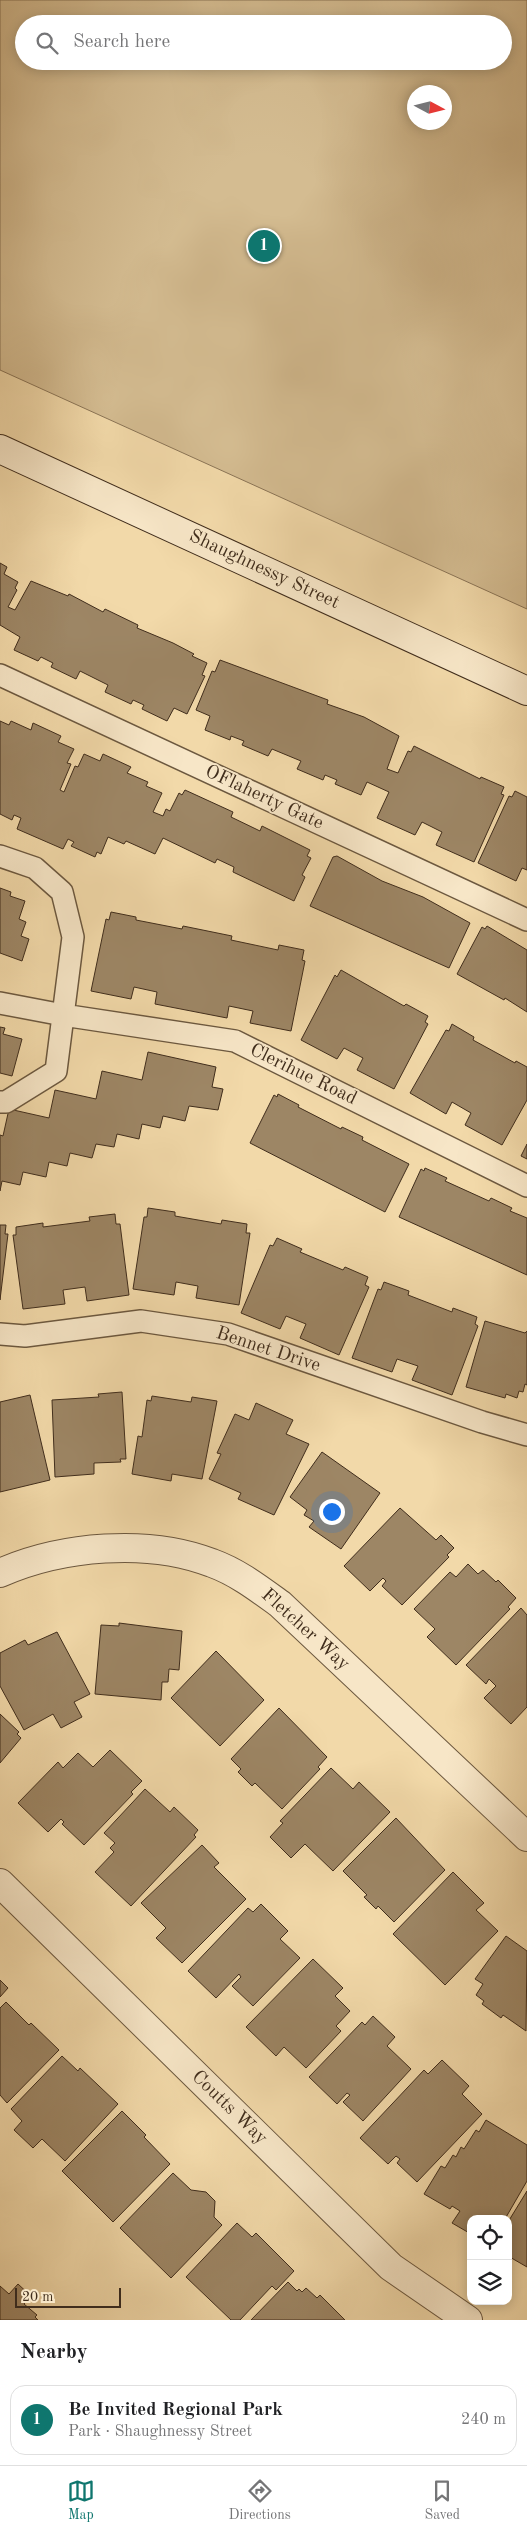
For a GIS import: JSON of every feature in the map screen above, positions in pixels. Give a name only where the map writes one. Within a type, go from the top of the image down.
[{"type":"street","name":"Shaughnessy Street","points":[[0,449],[527,691]]},
{"type":"street","name":"Fletcher Way","points":[[0,1572],[26,1561],[69,1551],[138,1549],[196,1558],[212,1563],[244,1578],[280,1604],[527,1837]]},
{"type":"street","name":"Coutts Way","points":[[0,1883],[391,2267],[468,2320]]},
{"type":"lane","name":"OFlaherty Gate","points":[[0,676],[527,920]]},
{"type":"lane","points":[[0,856],[35,868],[62,892],[73,937],[56,1071],[6,1102],[0,1102]]},
{"type":"lane","name":"Clerihue Road","points":[[0,1003],[63,1015],[234,1041],[527,1186]]},
{"type":"lane","name":"Bennet Drive","points":[[0,1334],[25,1336],[141,1321],[228,1334],[482,1422],[527,1435]]},
{"type":"shaded area","points":[[0,0],[527,0],[527,609],[0,370]]},
{"type":"building","points":[[0,563],[7,567],[4,574],[18,582],[15,588],[17,590],[8,607],[15,610],[31,581],[68,596],[69,594],[103,612],[105,609],[138,625],[137,628],[194,654],[192,656],[207,663],[202,675],[205,676],[187,714],[174,708],[167,721],[142,709],[144,705],[133,700],[131,704],[105,692],[108,685],[80,671],[76,679],[51,667],[53,663],[41,657],[38,661],[14,650],[20,637],[0,625]]},
{"type":"building","points":[[220,660],[328,700],[327,704],[364,717],[399,736],[387,769],[398,773],[408,751],[411,752],[414,746],[480,779],[481,777],[504,787],[501,794],[504,795],[474,862],[436,845],[442,832],[422,822],[415,835],[377,818],[389,792],[367,782],[361,795],[335,784],[337,780],[325,775],[323,780],[297,769],[301,761],[272,749],[268,756],[242,745],[244,741],[231,736],[230,740],[205,730],[210,716],[196,710],[212,671],[215,672]]},
{"type":"building","points":[[0,721],[9,725],[11,721],[31,730],[33,723],[61,736],[58,742],[74,749],[67,763],[71,764],[60,790],[64,792],[75,766],[78,767],[84,754],[100,761],[103,754],[131,767],[127,773],[148,782],[146,786],[162,793],[153,812],[163,816],[166,809],[170,811],[179,793],[182,795],[185,790],[233,812],[231,817],[260,831],[262,826],[310,850],[307,856],[311,858],[302,875],[305,877],[294,901],[233,872],[234,867],[217,859],[215,863],[163,838],[155,854],[126,841],[124,844],[108,837],[101,854],[97,852],[95,857],[71,846],[74,842],[68,839],[63,849],[17,829],[21,818],[14,815],[12,820],[0,814]]},
{"type":"building","points":[[515,791],[527,797],[527,870],[522,868],[516,881],[478,863],[509,796],[512,797]]},
{"type":"building","points":[[337,856],[382,881],[423,897],[470,923],[449,968],[310,906],[333,857]]},
{"type":"building","points":[[0,888],[11,892],[10,896],[25,901],[19,919],[26,922],[21,936],[29,939],[22,961],[0,953]]},
{"type":"building","points":[[111,912],[136,917],[136,920],[182,929],[183,926],[232,936],[231,940],[278,950],[279,945],[304,950],[302,960],[305,961],[291,1031],[250,1023],[253,1011],[229,1006],[227,1018],[155,1004],[157,992],[134,987],[131,999],[91,991],[106,919],[109,920]]},
{"type":"building","points":[[487,926],[527,950],[527,1012],[505,998],[504,1000],[457,974],[482,927],[485,929]]},
{"type":"building","points":[[341,970],[404,1006],[406,1004],[428,1016],[425,1022],[428,1024],[394,1089],[357,1070],[363,1058],[344,1048],[337,1059],[301,1040],[335,975],[337,977]]},
{"type":"building","points":[[452,1024],[474,1037],[473,1040],[515,1063],[516,1061],[527,1067],[527,1100],[502,1145],[465,1125],[471,1113],[452,1102],[446,1114],[410,1093],[446,1030],[449,1031]]},
{"type":"building","points":[[0,1027],[5,1028],[3,1034],[22,1039],[12,1076],[0,1073]]},
{"type":"building","points":[[148,1052],[216,1067],[212,1087],[223,1089],[218,1110],[189,1106],[185,1121],[163,1116],[160,1128],[142,1124],[139,1139],[117,1134],[114,1147],[96,1144],[92,1158],[70,1153],[67,1166],[49,1162],[46,1177],[23,1172],[20,1185],[2,1181],[0,1191],[0,1135],[3,1136],[9,1109],[49,1118],[55,1090],[96,1099],[102,1071],[142,1080]]},
{"type":"building","points":[[278,1094],[299,1105],[298,1107],[341,1129],[342,1127],[363,1137],[362,1140],[409,1164],[385,1212],[250,1143],[274,1095],[277,1097]]},
{"type":"building","points":[[527,1144],[527,1159],[521,1156]]},
{"type":"building","points":[[425,1168],[447,1178],[445,1181],[489,1201],[491,1198],[512,1208],[510,1211],[527,1218],[527,1275],[399,1217],[421,1169],[424,1171]]},
{"type":"building","points":[[148,1208],[175,1212],[175,1216],[221,1224],[222,1220],[247,1224],[246,1233],[250,1233],[239,1305],[196,1298],[198,1286],[176,1282],[174,1295],[133,1289],[144,1217],[147,1217]]},
{"type":"building","points":[[115,1214],[116,1224],[120,1224],[129,1295],[87,1301],[85,1287],[63,1290],[65,1304],[23,1309],[13,1235],[16,1235],[16,1227],[43,1223],[43,1227],[90,1221],[89,1217]]},
{"type":"building","points":[[0,1225],[6,1225],[5,1234],[8,1234],[0,1300]]},
{"type":"building","points":[[277,1238],[302,1249],[300,1252],[343,1270],[345,1267],[368,1277],[365,1285],[369,1287],[339,1355],[300,1338],[306,1324],[286,1316],[280,1329],[241,1313],[270,1245],[273,1246]]},
{"type":"building","points":[[384,1282],[409,1291],[408,1295],[452,1312],[453,1308],[477,1317],[475,1324],[478,1326],[452,1395],[412,1380],[418,1366],[397,1359],[392,1372],[352,1358],[378,1289],[381,1290]]},
{"type":"building","points":[[485,1321],[525,1333],[527,1331],[527,1385],[525,1384],[523,1392],[519,1391],[517,1398],[506,1394],[505,1398],[466,1387]]},
{"type":"building","points":[[122,1392],[126,1459],[120,1459],[121,1462],[94,1463],[94,1474],[55,1477],[52,1400],[99,1397],[98,1394]]},
{"type":"building","points":[[30,1395],[50,1480],[0,1492],[0,1402]]},
{"type":"building","points":[[152,1396],[191,1402],[192,1397],[217,1401],[202,1479],[172,1474],[171,1481],[132,1474],[138,1436],[142,1437],[147,1400],[151,1401]]},
{"type":"building","points":[[256,1403],[293,1420],[286,1434],[309,1444],[274,1515],[238,1499],[241,1493],[209,1479],[221,1454],[217,1453],[235,1414],[249,1420]]},
{"type":"building","points":[[322,1452],[380,1493],[341,1549],[309,1527],[314,1521],[304,1515],[307,1510],[290,1497]]},
{"type":"building","points":[[400,1508],[436,1540],[441,1535],[454,1548],[447,1555],[449,1557],[402,1605],[382,1586],[386,1581],[383,1578],[370,1591],[344,1566]]},
{"type":"building","points":[[468,1564],[478,1574],[483,1570],[496,1582],[498,1580],[516,1598],[508,1607],[510,1609],[456,1665],[427,1637],[435,1629],[414,1609],[450,1572],[456,1577]]},
{"type":"building","points":[[521,1608],[527,1615],[527,1707],[511,1724],[484,1698],[496,1686],[489,1679],[486,1684],[466,1665]]},
{"type":"building","points":[[119,1623],[182,1631],[179,1670],[169,1669],[168,1682],[162,1682],[161,1700],[95,1694],[101,1625],[119,1626]]},
{"type":"building","points":[[57,1632],[90,1694],[74,1702],[82,1717],[61,1728],[53,1714],[24,1730],[0,1686],[0,1653],[25,1640],[28,1645]]},
{"type":"building","points":[[216,1651],[264,1700],[220,1746],[171,1698]]},
{"type":"building","points":[[279,1708],[327,1757],[318,1767],[320,1769],[282,1809],[255,1783],[252,1786],[238,1772],[241,1769],[231,1759]]},
{"type":"building","points":[[0,1714],[19,1732],[17,1734],[21,1738],[0,1763]]},
{"type":"building","points":[[110,1750],[142,1781],[131,1792],[133,1794],[84,1845],[62,1824],[64,1822],[61,1819],[48,1832],[18,1803],[58,1762],[63,1768],[78,1753],[93,1767]]},
{"type":"building","points":[[331,1768],[353,1789],[359,1782],[390,1812],[333,1871],[305,1844],[291,1858],[270,1837],[283,1823],[280,1821]]},
{"type":"building","points":[[145,1789],[170,1812],[174,1807],[198,1830],[194,1835],[196,1837],[131,1906],[95,1872],[114,1852],[110,1848],[115,1843],[104,1833]]},
{"type":"building","points":[[396,1818],[445,1870],[394,1922],[378,1906],[376,1909],[364,1897],[367,1895],[343,1871]]},
{"type":"building","points":[[202,1845],[219,1863],[214,1867],[246,1899],[182,1963],[156,1938],[166,1928],[141,1903]]},
{"type":"building","points":[[453,1872],[484,1903],[476,1910],[498,1931],[445,1985],[393,1934]]},
{"type":"building","points":[[261,1904],[288,1931],[280,1939],[300,1958],[253,2006],[232,1986],[241,1977],[239,1974],[216,1998],[188,1971],[248,1908],[253,1912]]},
{"type":"building","points":[[506,1936],[527,1951],[526,2031],[503,2015],[501,2018],[482,2004],[484,2001],[476,1995],[483,1984],[475,1979]]},
{"type":"building","points":[[313,1959],[343,1988],[335,1996],[350,2011],[336,2026],[341,2031],[306,2068],[284,2047],[276,2056],[246,2027]]},
{"type":"building","points":[[0,1980],[8,1988],[0,1997]]},
{"type":"building","points":[[6,2002],[29,2025],[31,2023],[59,2050],[7,2103],[0,2095],[0,2008]]},
{"type":"building","points":[[373,2016],[395,2037],[387,2046],[411,2069],[363,2121],[343,2102],[350,2095],[347,2093],[337,2104],[309,2077],[362,2022],[365,2025]]},
{"type":"building","points":[[62,2056],[78,2071],[80,2068],[118,2104],[65,2161],[42,2139],[33,2148],[14,2130],[22,2121],[11,2109]]},
{"type":"building","points":[[442,2060],[469,2086],[462,2094],[482,2114],[417,2182],[397,2163],[400,2159],[396,2156],[388,2164],[360,2138],[424,2070],[428,2074]]},
{"type":"building","points":[[122,2111],[146,2135],[144,2137],[170,2164],[113,2222],[62,2171]]},
{"type":"building","points":[[486,2120],[527,2145],[527,2181],[507,2215],[467,2215],[467,2232],[452,2223],[460,2211],[452,2206],[450,2209],[424,2194],[441,2166],[445,2168],[453,2155],[456,2157],[461,2147],[464,2149],[476,2130],[479,2132]]},
{"type":"building","points":[[173,2173],[191,2190],[206,2192],[215,2201],[214,2217],[222,2225],[171,2278],[120,2228]]},
{"type":"building","points":[[527,2191],[527,2267],[512,2258],[512,2215]]},
{"type":"building","points":[[237,2223],[252,2237],[256,2233],[294,2271],[276,2290],[272,2286],[240,2320],[231,2320],[186,2277]]},
{"type":"building","points":[[288,2282],[297,2291],[299,2289],[302,2292],[306,2288],[317,2298],[320,2295],[345,2320],[251,2320]]},
{"type":"building","points":[[18,2284],[31,2296],[24,2304],[37,2315],[35,2317],[38,2320],[0,2320],[0,2286],[9,2294]]},
{"type":"place","name":"Be Invited Regional Park","points":[[264,246]]}]
